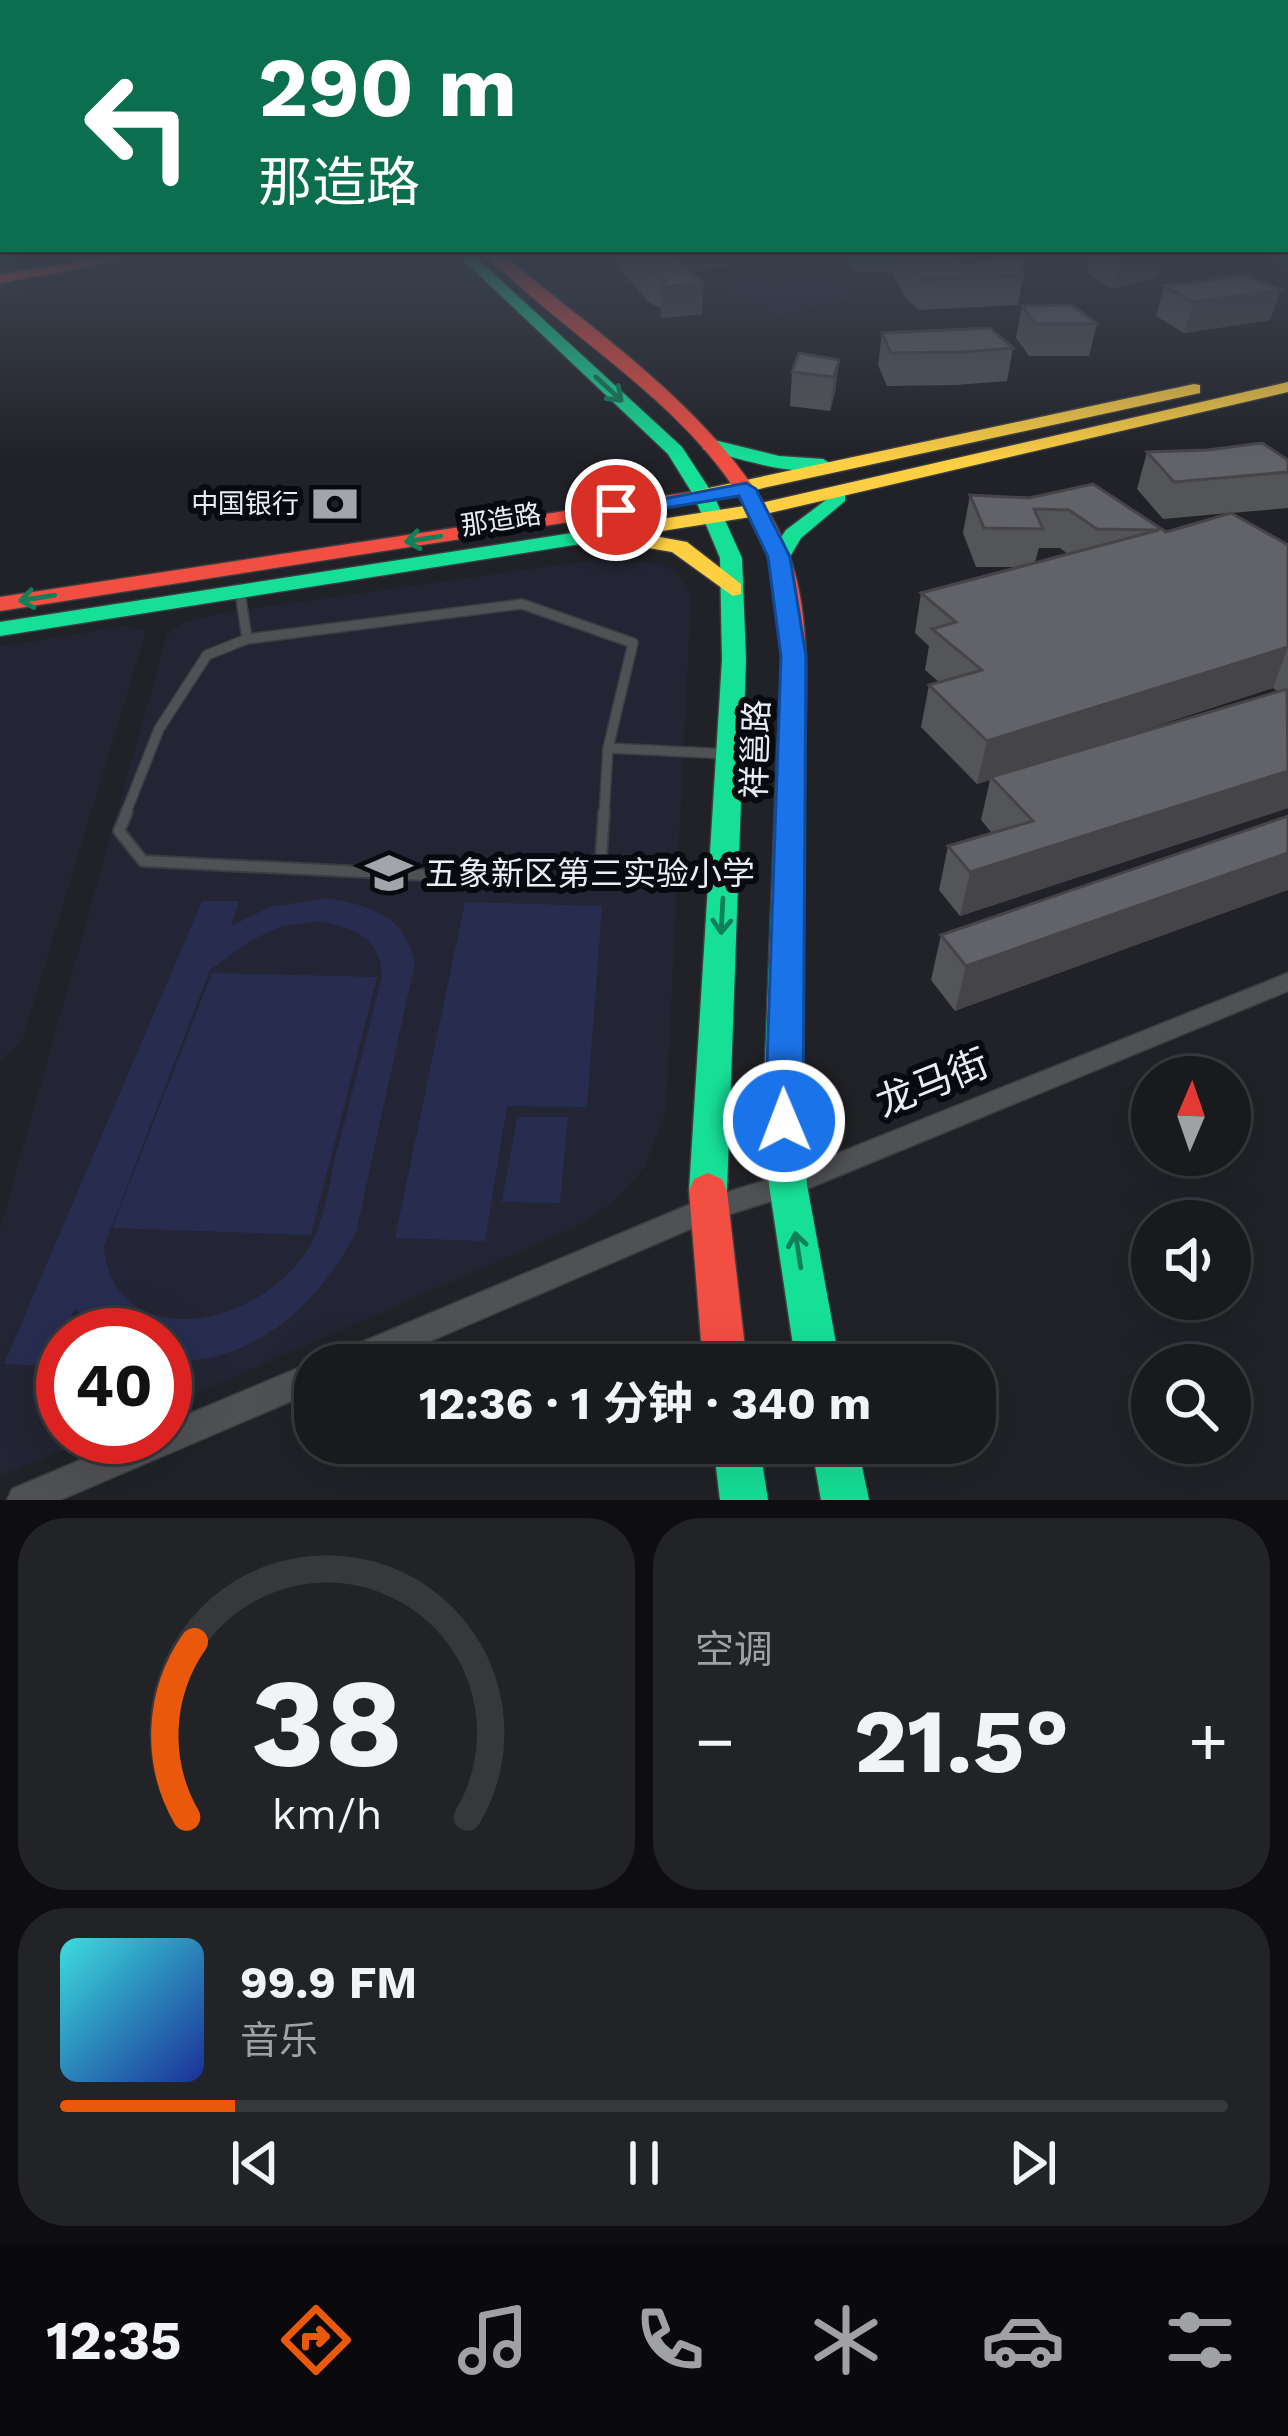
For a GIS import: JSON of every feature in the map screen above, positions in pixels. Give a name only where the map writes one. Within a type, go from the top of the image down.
[{"type":"street","name":"祥邕路","points":[[537,322],[675,451],[709,507],[731,557],[730,754],[707,1210],[723,1344]]},
{"type":"street","name":"祥邕路","points":[[570,322],[710,445],[751,500],[779,557],[794,656],[782,1089],[788,1185],[814,1344]]},
{"type":"street","name":"那造路","points":[[856,477],[1288,368]]},
{"type":"street","name":"那造路","points":[[0,629],[584,538],[709,507],[1288,387]]},
{"type":"street","points":[[710,445],[856,477]]},
{"type":"street","points":[[616,510],[664,483],[674,468],[675,451]]},
{"type":"street","points":[[779,557],[818,509],[856,477]]},
{"type":"street","name":"那造路","points":[[0,604],[616,510],[709,507]]},
{"type":"street","points":[[584,538],[643,539],[679,547],[733,589]]},
{"type":"street","name":"龙马街","points":[[391,1344],[707,1210],[788,1185],[1288,982]]},
{"type":"street","points":[[23,1500],[294,1385]]},
{"type":"street","points":[[739,1464],[744,1500]]},
{"type":"street","points":[[838,1464],[845,1500]]},
{"type":"lane","points":[[240,592],[247,639]]},
{"type":"lane","points":[[522,604],[634,643],[608,748],[601,856],[563,882],[143,861],[119,831],[159,730],[207,655],[247,639],[522,604]]},
{"type":"lane","points":[[608,748],[730,754]]},
{"type":"shaded area","name":"五象新区第三实验小学","points":[[603,559],[658,563],[677,572],[691,598],[666,1111],[645,1167],[614,1201],[576,1227],[309,1344],[294,1344],[294,1351],[192,1395],[192,1308],[36,1308],[36,1461],[0,1475],[0,1229],[167,635],[182,623],[222,613]]},
{"type":"shaded area","points":[[125,626],[146,631],[22,1041],[0,1061],[0,647]]},
{"type":"shaded area","points":[[325,898],[382,915],[410,946],[415,962],[356,1232],[323,1283],[280,1325],[226,1353],[192,1360],[192,1318],[227,1312],[267,1292],[311,1244],[382,976],[376,952],[354,931],[318,921],[283,926],[251,940],[210,970],[104,1246],[114,1282],[139,1308],[36,1308],[36,1365],[4,1364],[202,901],[239,901],[231,926],[270,907]]},
{"type":"shaded area","points":[[465,902],[602,906],[587,1107],[507,1106],[485,1241],[395,1238]]},
{"type":"shaded area","points":[[212,973],[377,977],[311,1235],[112,1228]]},
{"type":"shaded area","points":[[517,1117],[568,1117],[560,1203],[502,1202]]},
{"type":"building","points":[[1034,322],[1097,324],[1035,324]]},
{"type":"building","points":[[990,328],[1013,348],[891,353],[882,333]]},
{"type":"building","points":[[799,353],[839,360],[834,377],[792,372]]},
{"type":"building","points":[[1262,443],[1288,460],[1288,472],[1174,482],[1147,452],[1207,450]]},
{"type":"building","points":[[1093,484],[1166,532],[1231,513],[1288,545],[1288,647],[987,741],[929,685],[982,670],[932,629],[956,622],[921,593],[1159,530],[1097,529],[1069,510],[1034,509],[1043,529],[984,528],[970,495],[1029,498]]},
{"type":"building","points":[[1287,689],[1288,771],[970,872],[948,846],[1033,821],[991,777]]},
{"type":"building","points":[[1288,816],[1288,853],[966,966],[941,935]]},
{"type":"traffic: fast","points":[[537,322],[675,451],[704,496],[731,558],[734,660],[708,1191]]},
{"type":"traffic: fast","points":[[710,445],[779,462],[823,465]]},
{"type":"traffic: fast","points":[[779,557],[793,534],[838,497]]},
{"type":"traffic: fast","points":[[0,629],[585,537]]},
{"type":"traffic: fast","points":[[791,755],[782,1089],[788,1185],[814,1344]]},
{"type":"traffic: fast","points":[[739,1464],[744,1500]]},
{"type":"traffic: fast","points":[[838,1464],[845,1500]]},
{"type":"traffic: slow","points":[[585,537],[757,510],[1288,387]]},
{"type":"traffic: slow","points":[[690,498],[1194,389]]},
{"type":"traffic: slow","points":[[633,539],[679,547],[733,589]]},
{"type":"traffic: jam","points":[[574,322],[693,429],[758,512],[778,555],[790,603],[794,654],[791,755]]},
{"type":"traffic: jam","points":[[0,604],[690,498]]},
{"type":"traffic: jam","points":[[708,1191],[723,1344]]},
{"type":"place","name":"中国银行","points":[[335,504]]},
{"type":"place","name":"五象新区第三实验小学","points":[[389,873]]},
{"type":"route","points":[[616,510],[746,489],[779,557],[794,656],[784,1121]]}]
